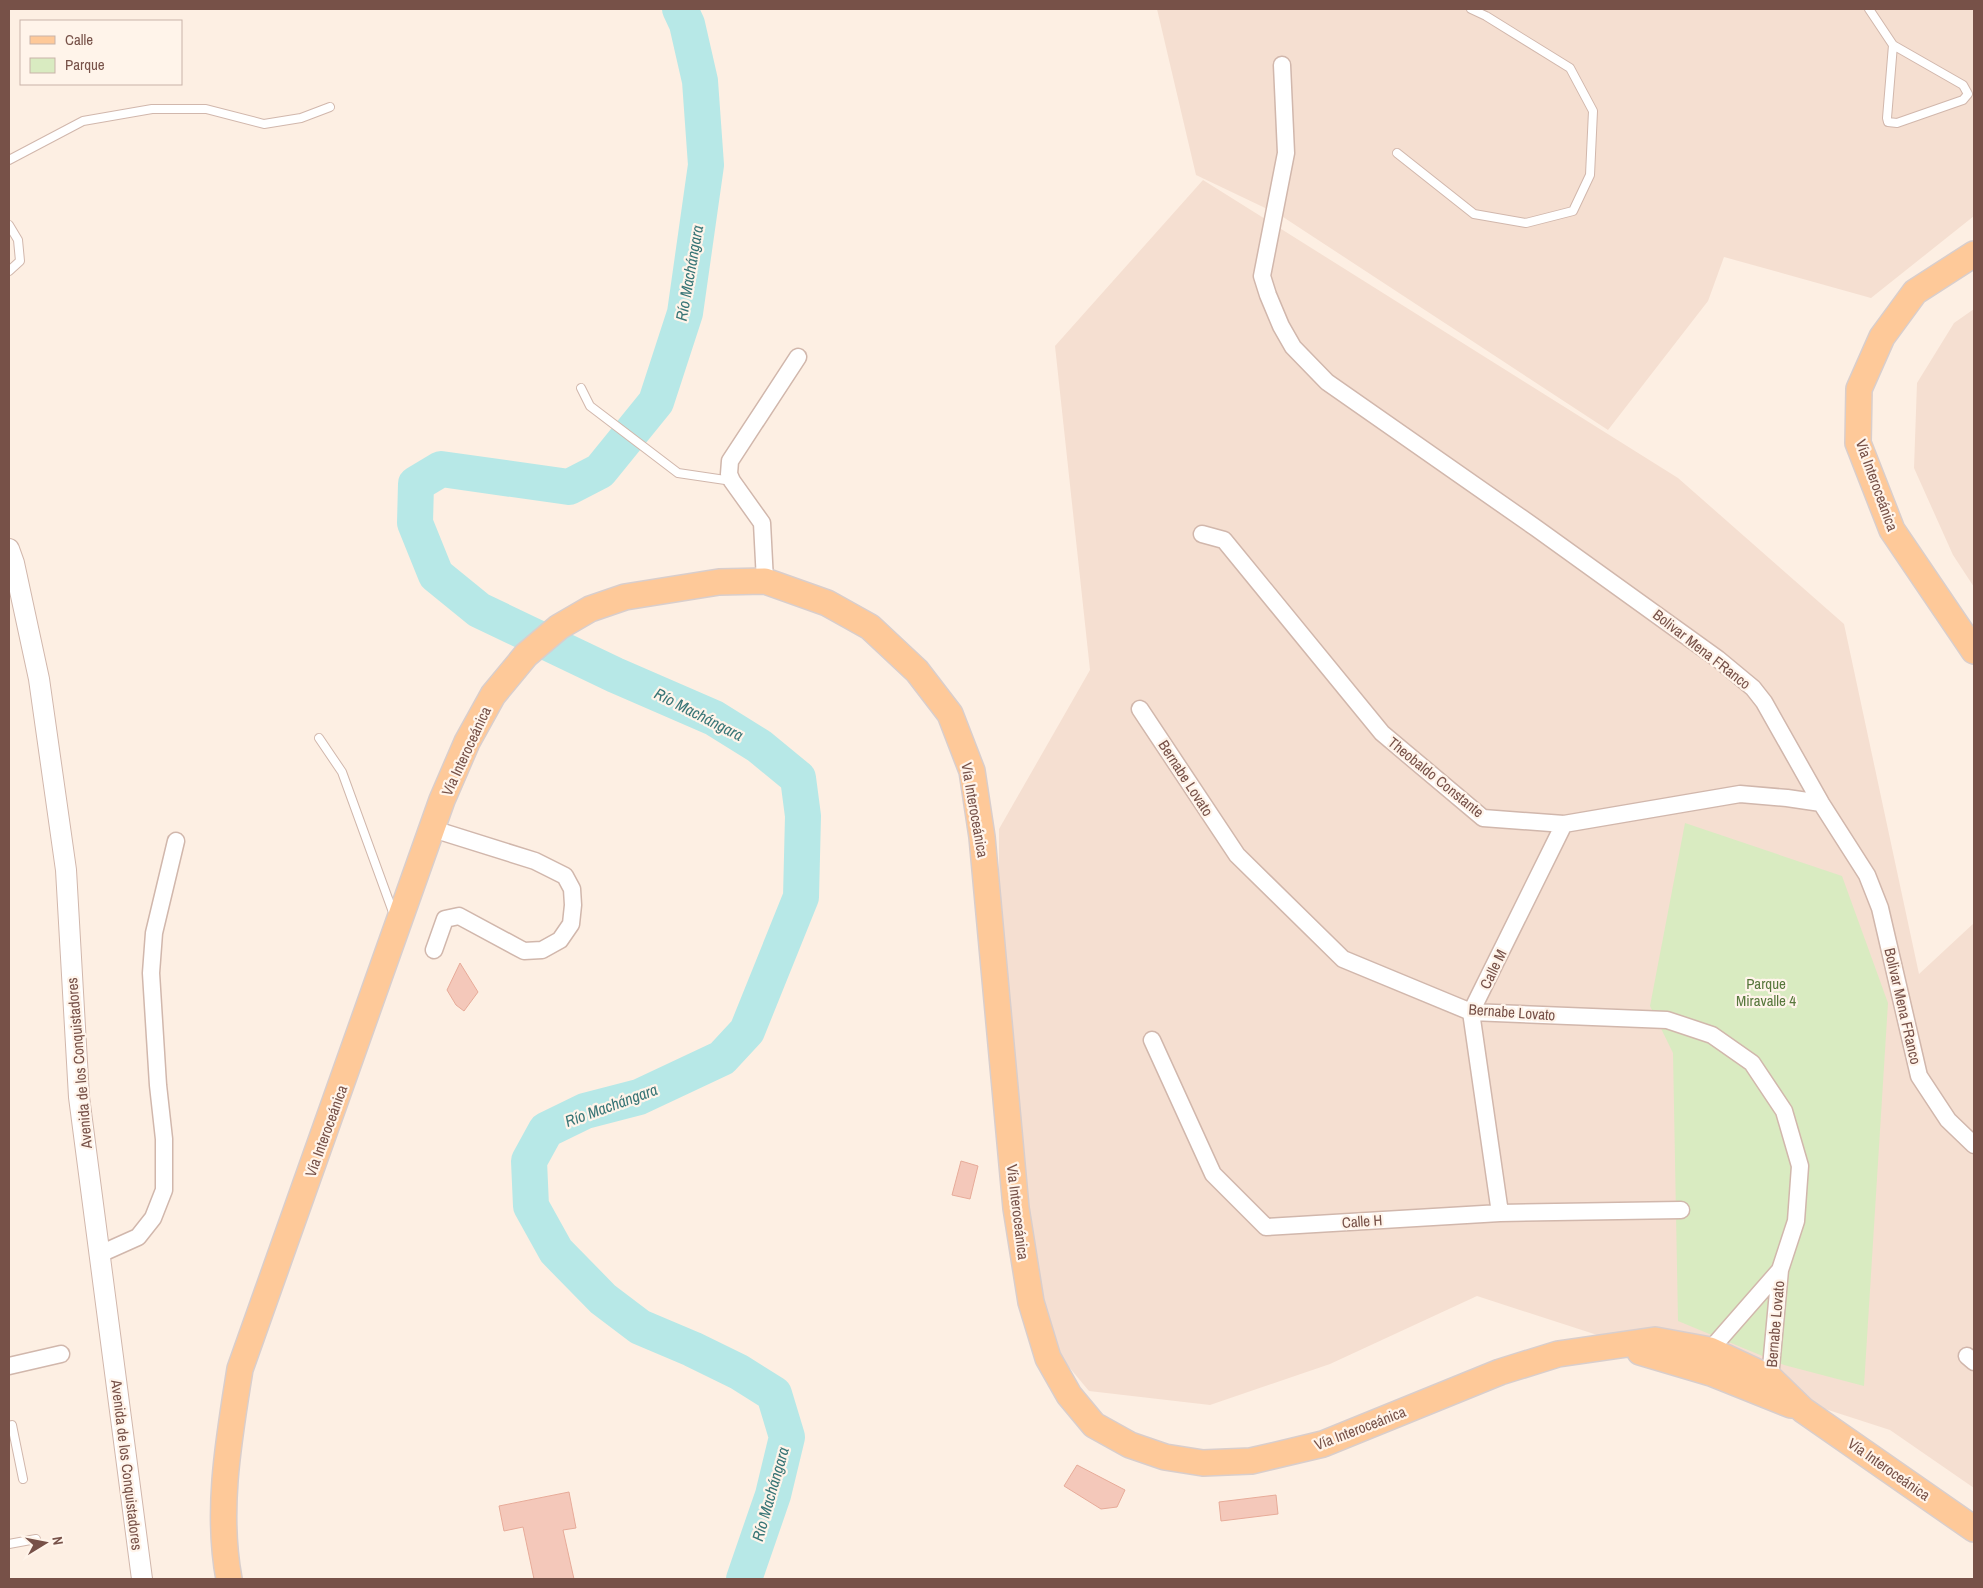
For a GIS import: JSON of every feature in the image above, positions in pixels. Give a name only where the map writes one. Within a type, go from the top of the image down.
[{"type":"main road","name":"Vía Interoceánica","points":[[1974,254],[1915,292],[1882,337],[1859,388],[1858,442],[1892,530],[1974,652]]},
{"type":"main road","name":"Vía Interoceánica","points":[[229,1579],[223,1521],[227,1448],[240,1370],[399,926],[442,800],[467,742],[493,695],[526,655],[559,627],[590,609],[625,597],[719,582],[766,581],[827,603],[870,627],[917,671],[950,714],[972,771],[982,837],[1016,1208],[1031,1302],[1048,1358],[1069,1395],[1094,1425],[1130,1446],[1165,1457],[1203,1463],[1251,1461],[1323,1444],[1500,1372],[1558,1354],[1655,1340],[1710,1350],[1770,1378],[1803,1410],[1974,1529]]},
{"type":"main road","name":"Vía Interoceánica","points":[[1615,1346],[1712,1373],[1803,1410]]},
{"type":"street","name":"Bolivar Mena FRanco","points":[[1282,65],[1286,153],[1262,276],[1281,326],[1293,347],[1327,382],[1560,545],[1718,659],[1746,682],[1764,702],[1821,803],[1867,875],[1880,908],[1919,1076],[1948,1120],[1974,1145]]},
{"type":"street","points":[[766,581],[762,523],[732,481],[729,474],[730,461],[798,357]]},
{"type":"street","name":"Theobaldo Constante","points":[[1202,534],[1224,540],[1382,733],[1483,818],[1564,824],[1740,794],[1821,803]]},
{"type":"street","name":"Avenida de los Conquistadores","points":[[9,549],[14,563],[39,679],[66,870],[80,1096],[142,1579]]},
{"type":"street","name":"Bernabe Lovato","points":[[1140,709],[1237,855],[1343,959],[1472,1012],[1667,1020],[1712,1035],[1752,1063],[1784,1111],[1800,1166],[1796,1222],[1780,1270],[1770,1378]]},
{"type":"street","name":"Calle M","points":[[1472,1012],[1564,824]]},
{"type":"street","points":[[433,829],[535,861],[565,876],[572,889],[573,905],[571,924],[566,932],[560,940],[542,950],[524,951],[459,916],[444,919],[434,950]]},
{"type":"street","points":[[100,1254],[138,1237],[153,1218],[164,1190],[164,1139],[158,1085],[151,973],[154,933],[176,841]]},
{"type":"street","points":[[1472,1012],[1500,1213]]},
{"type":"street","name":"Calle H","points":[[1152,1040],[1213,1174],[1266,1227],[1500,1213],[1681,1210]]},
{"type":"street","name":"Bernabe Lovato","points":[[1710,1350],[1780,1270]]},
{"type":"street","points":[[9,1366],[61,1354]]},
{"type":"lane","points":[[1397,153],[1474,214],[1526,223],[1573,211],[1590,175],[1593,111],[1570,68],[1486,16],[1471,9]]},
{"type":"lane","points":[[1869,9],[1893,45],[1963,85],[1968,94],[1966,97],[1897,124],[1888,122],[1893,45]]},
{"type":"lane","points":[[9,160],[83,121],[152,109],[206,109],[264,124],[301,118],[330,107]]},
{"type":"lane","points":[[9,225],[18,240],[20,261],[9,271]]},
{"type":"lane","points":[[581,388],[590,406],[678,473],[732,481]]},
{"type":"lane","points":[[319,738],[342,772],[382,885],[399,926]]},
{"type":"lane","points":[[9,1426],[12,1425],[23,1480]]},
{"type":"lane","points":[[9,1544],[36,1539]]},
{"type":"shaded area","points":[[1157,9],[1974,9],[1974,216],[1871,298],[1724,257],[1708,301],[1608,430],[1280,215],[1196,175]]},
{"type":"shaded area","points":[[1203,180],[1678,478],[1844,624],[1919,974],[1974,923],[1974,1488],[1890,1430],[1477,1296],[1330,1364],[1210,1405],[1089,1391],[1023,1312],[999,1088],[999,829],[1090,670],[1055,346]]},
{"type":"shaded area","points":[[1974,309],[1974,587],[1953,555],[1914,468],[1917,383],[1954,323]]},
{"type":"green space","name":"Parque Miravalle 4","points":[[1685,823],[1842,876],[1888,1003],[1864,1386],[1784,1365],[1678,1321],[1673,1053],[1650,1006]]},
{"type":"building","points":[[460,963],[478,992],[464,1011],[456,1005],[447,990]]},
{"type":"building","points":[[961,1161],[978,1166],[970,1199],[952,1195]]},
{"type":"building","points":[[1077,1465],[1125,1490],[1117,1507],[1101,1509],[1064,1486]]},
{"type":"building","points":[[569,1492],[576,1528],[563,1530],[574,1579],[534,1579],[523,1527],[504,1531],[499,1506]]},
{"type":"building","points":[[1276,1495],[1278,1514],[1221,1521],[1219,1502]]},
{"type":"waterway","name":"Río Machángara","points":[[680,9],[687,24],[700,81],[706,165],[685,313],[656,402],[600,471],[569,487],[441,469],[416,484],[415,523],[436,575],[479,610],[615,675],[714,718],[759,746],[798,778],[803,816],[801,897],[747,1031],[722,1058],[639,1097],[585,1111],[546,1130],[529,1161],[531,1206],[556,1251],[603,1299],[640,1327],[739,1372],[774,1394],[787,1437],[773,1495],[744,1579]]}]
